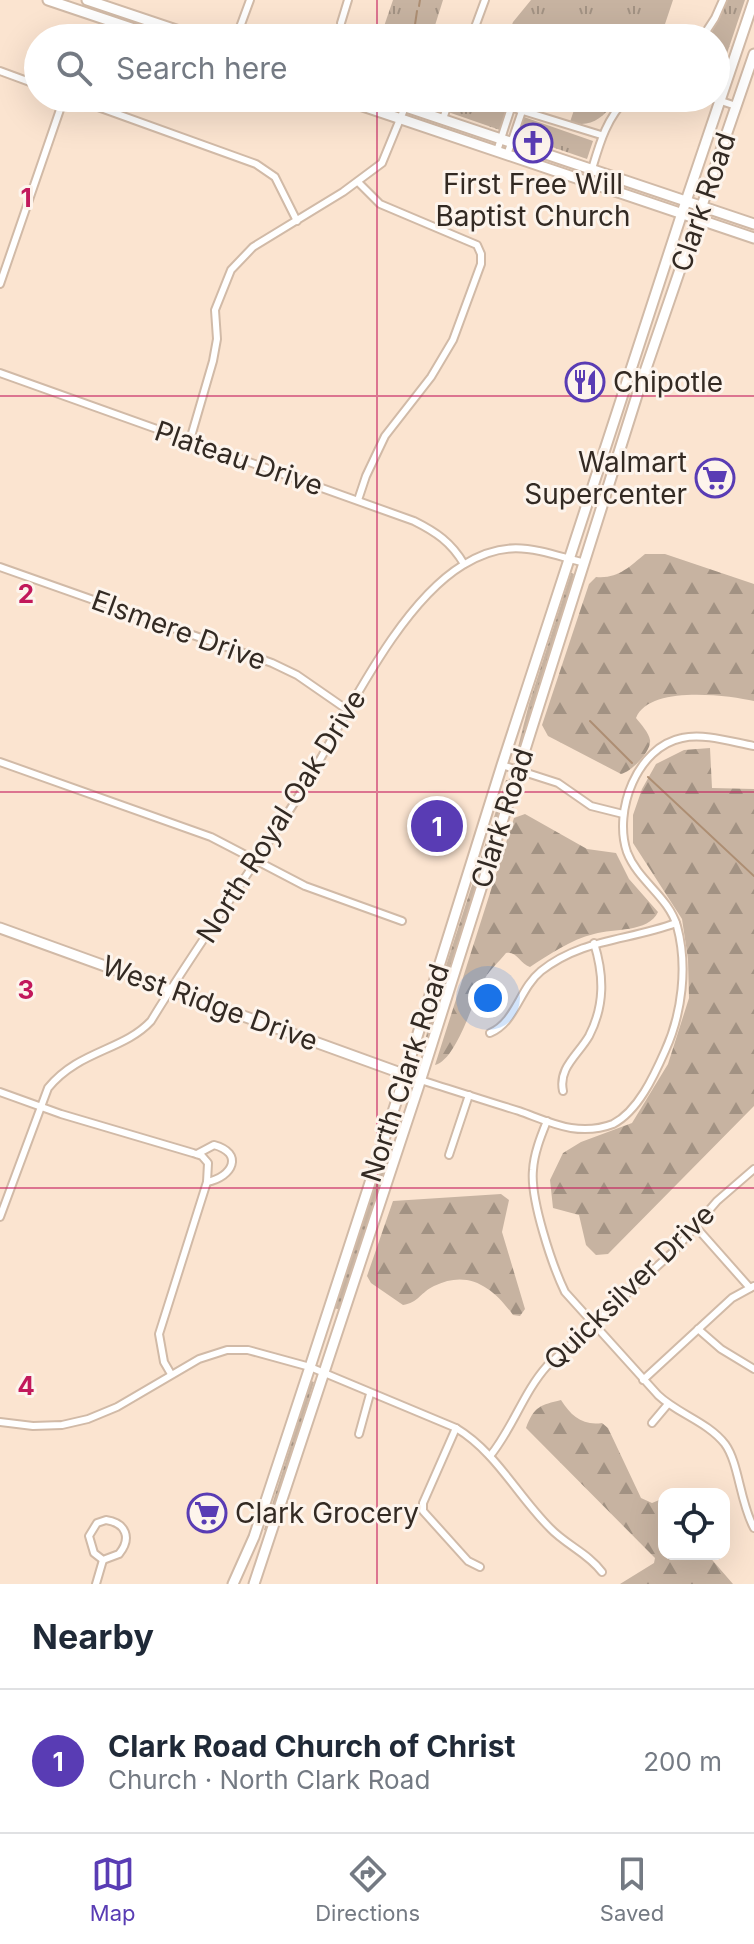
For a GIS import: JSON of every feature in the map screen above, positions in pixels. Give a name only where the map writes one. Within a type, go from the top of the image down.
[{"type":"main road","points":[[48,0],[119,24]]},
{"type":"main road","points":[[87,0],[158,24]]},
{"type":"main road","name":"North Clark Road","points":[[730,63],[754,0]]},
{"type":"main road","name":"Clark Road","points":[[254,1584],[420,1080],[639,389],[754,54]]},
{"type":"main road","points":[[380,112],[754,238]]},
{"type":"main road","points":[[421,112],[754,224]]},
{"type":"main road","name":"North Clark Road","points":[[233,1584],[254,1537],[310,1367],[712,112]]},
{"type":"main road","points":[[627,385],[639,389]]},
{"type":"main road","name":"West Ridge Drive","points":[[0,928],[420,1080]]},
{"type":"street","points":[[241,24],[250,0]]},
{"type":"street","points":[[341,23],[348,0]]},
{"type":"street","points":[[476,24],[485,0]]},
{"type":"street","points":[[711,24],[723,0]]},
{"type":"street","points":[[0,71],[24,80]]},
{"type":"street","points":[[730,104],[736,106]]},
{"type":"street","points":[[0,284],[59,112]]},
{"type":"street","points":[[112,112],[256,164],[275,177],[297,221]]},
{"type":"street","points":[[190,440],[213,361],[217,339],[215,310],[231,270],[253,247],[358,182],[382,163],[403,112]]},
{"type":"street","points":[[443,119],[445,112]]},
{"type":"street","points":[[506,141],[510,112]]},
{"type":"street","points":[[502,153],[521,112]]},
{"type":"street","points":[[525,112],[601,135]]},
{"type":"street","points":[[588,182],[601,135],[615,112]]},
{"type":"street","points":[[358,182],[380,204],[477,245],[481,264],[453,340],[431,377],[385,436],[358,500]]},
{"type":"street","name":"Plateau Drive","points":[[0,373],[358,500],[438,533],[454,548],[464,564]]},
{"type":"street","name":"North Royal Oak Drive","points":[[0,1217],[48,1088],[67,1068],[142,1031],[151,1021],[258,861],[383,654],[418,606],[445,578],[464,564],[503,549],[533,548],[585,563]]},
{"type":"street","name":"Elsmere Drive","points":[[0,567],[272,663],[297,675],[349,711]]},
{"type":"street","points":[[420,1080],[569,1128],[600,1128],[622,1117],[638,1101],[663,1055],[678,1010],[682,971],[676,923],[670,909],[634,866],[626,850],[623,814],[636,778],[649,758],[667,743],[700,737],[754,746]]},
{"type":"street","points":[[0,762],[211,837],[305,886],[402,921]]},
{"type":"street","points":[[502,765],[558,783],[591,806],[623,814]]},
{"type":"street","points":[[490,1033],[503,1027],[522,992],[541,972],[594,943],[633,937],[676,923]]},
{"type":"street","points":[[563,1091],[561,1080],[564,1069],[590,1033],[600,1007],[602,975],[594,943]]},
{"type":"street","points":[[0,1092],[197,1154],[208,1163],[207,1182],[159,1334],[164,1362],[171,1374]]},
{"type":"street","points":[[449,1155],[469,1095]]},
{"type":"street","points":[[547,1121],[534,1159],[533,1189],[556,1274],[565,1292],[668,1404],[710,1429],[726,1446],[754,1528]]},
{"type":"street","points":[[197,1154],[214,1145],[230,1153],[232,1161],[227,1174],[207,1182]]},
{"type":"street","name":"Quicksilver Drive","points":[[490,1456],[503,1440],[539,1374],[674,1251],[717,1201],[754,1169]]},
{"type":"street","points":[[643,1380],[732,1298],[752,1287],[696,1227]]},
{"type":"street","points":[[698,1329],[754,1369]]},
{"type":"street","points":[[0,1422],[33,1426],[62,1425],[88,1419],[117,1407],[199,1359],[227,1350],[266,1354],[310,1367],[456,1428],[474,1439],[547,1526],[567,1545],[591,1557],[602,1572]]},
{"type":"street","points":[[359,1434],[360,1421],[370,1394]]},
{"type":"street","points":[[652,1423],[668,1404]]},
{"type":"street","points":[[456,1428],[423,1503],[423,1511],[468,1561],[480,1567]]},
{"type":"street","points":[[114,1522],[126,1531],[124,1547],[119,1554],[103,1560],[94,1553],[89,1536],[97,1523],[114,1522]]},
{"type":"street","points":[[96,1584],[103,1560]]},
{"type":"green space","points":[[393,0],[443,0],[435,24],[385,24]]},
{"type":"green space","points":[[531,0],[673,0],[665,24],[513,22]]},
{"type":"green space","points":[[727,0],[745,0],[730,44],[730,24],[716,24]]},
{"type":"green space","points":[[448,112],[506,112],[500,130]]},
{"type":"green space","points":[[573,112],[606,112],[594,121],[583,124],[570,122]]},
{"type":"green space","points":[[524,117],[593,141],[587,159],[517,135]]},
{"type":"green space","points":[[645,554],[665,554],[754,584],[754,701],[690,695],[656,701],[644,708],[636,718],[649,737],[648,750],[635,765],[621,774],[548,736],[542,725],[589,584],[596,577],[623,571]]},
{"type":"green space","points":[[571,573],[574,574],[565,613],[519,756],[516,755],[529,704]]},
{"type":"green space","points":[[710,748],[712,788],[754,789],[754,1106],[608,1254],[596,1255],[586,1245],[579,1215],[553,1208],[550,1180],[563,1153],[581,1142],[632,1123],[668,1064],[689,998],[688,959],[682,919],[633,843],[633,815],[642,789],[656,764],[684,750]]},
{"type":"green space","points":[[506,780],[510,781],[430,1038],[426,1037],[431,1012]]},
{"type":"green space","points":[[525,814],[587,849],[616,853],[629,879],[658,912],[639,927],[585,937],[530,967],[513,954],[506,953],[484,980],[450,1053],[435,1065],[514,818]]},
{"type":"green space","points":[[390,1140],[396,1142],[341,1310],[334,1308]]},
{"type":"green space","points":[[501,1194],[509,1200],[502,1232],[525,1309],[520,1316],[513,1315],[488,1289],[469,1280],[446,1281],[403,1305],[371,1283],[367,1276],[393,1201]]},
{"type":"green space","points":[[311,1381],[314,1382],[267,1531],[264,1530]]},
{"type":"green space","points":[[561,1400],[578,1419],[602,1423],[608,1428],[641,1498],[652,1503],[658,1500],[658,1560],[712,1560],[733,1584],[620,1584],[654,1563],[655,1558],[526,1428],[532,1415],[548,1403]]},
{"type":"waterway","points":[[419,6],[420,0]]},
{"type":"waterway","points":[[415,24],[417,11]]},
{"type":"waterway","points":[[590,721],[632,763]]},
{"type":"waterway","points":[[648,777],[754,876]]},
{"type":"place","name":"First Free Will Baptist Church","points":[[533,143]]},
{"type":"place","name":"Chipotle","points":[[585,382]]},
{"type":"place","name":"Walmart Supercenter","points":[[715,478]]},
{"type":"place","name":"Clark Road Church of Christ","points":[[437,826]]},
{"type":"place","name":"Clark Grocery","points":[[207,1513]]}]
